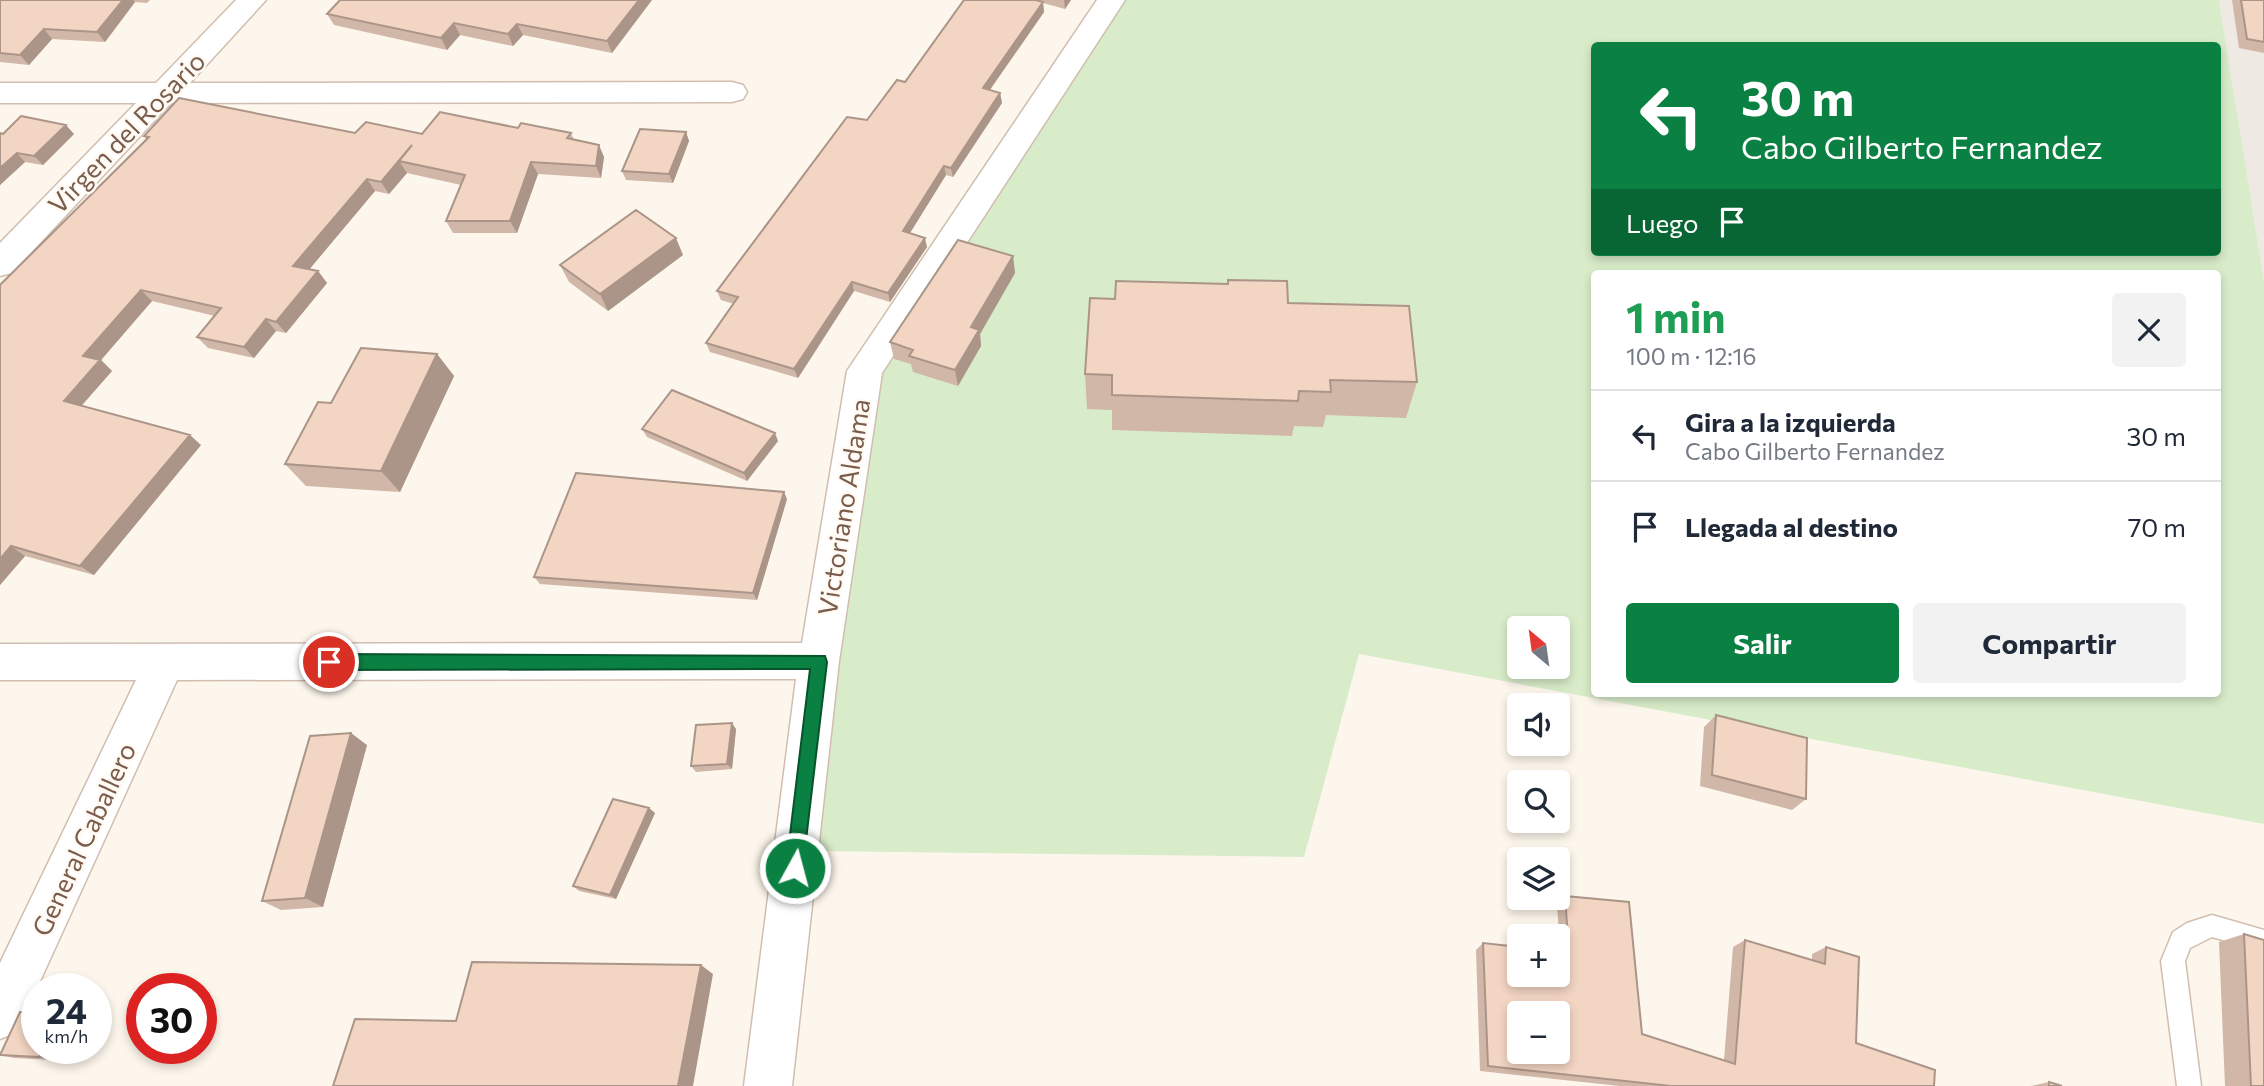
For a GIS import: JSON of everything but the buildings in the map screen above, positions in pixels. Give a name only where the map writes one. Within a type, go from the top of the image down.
[{"type":"street","name":"Virgen del Rosario","points":[[0,264],[252,0]]},
{"type":"street","name":"Victoriano Aldama","points":[[768,1086],[819,662],[865,371],[1111,0]]},
{"type":"street","points":[[0,93],[732,92]]},
{"type":"street","points":[[0,662],[819,662]]},
{"type":"street","name":"General Caballero","points":[[0,1015],[165,662]]},
{"type":"lane","points":[[2189,1086],[2173,961],[2181,940],[2213,926],[2264,941]]},
{"type":"shaded area","points":[[2219,0],[2264,0],[2264,281]]},
{"type":"green space","points":[[1117,0],[2219,0],[2264,281],[2264,824],[1359,654],[1304,857],[815,851],[879,359]]},
{"type":"route","points":[[329,662],[819,662],[795,868]]}]
